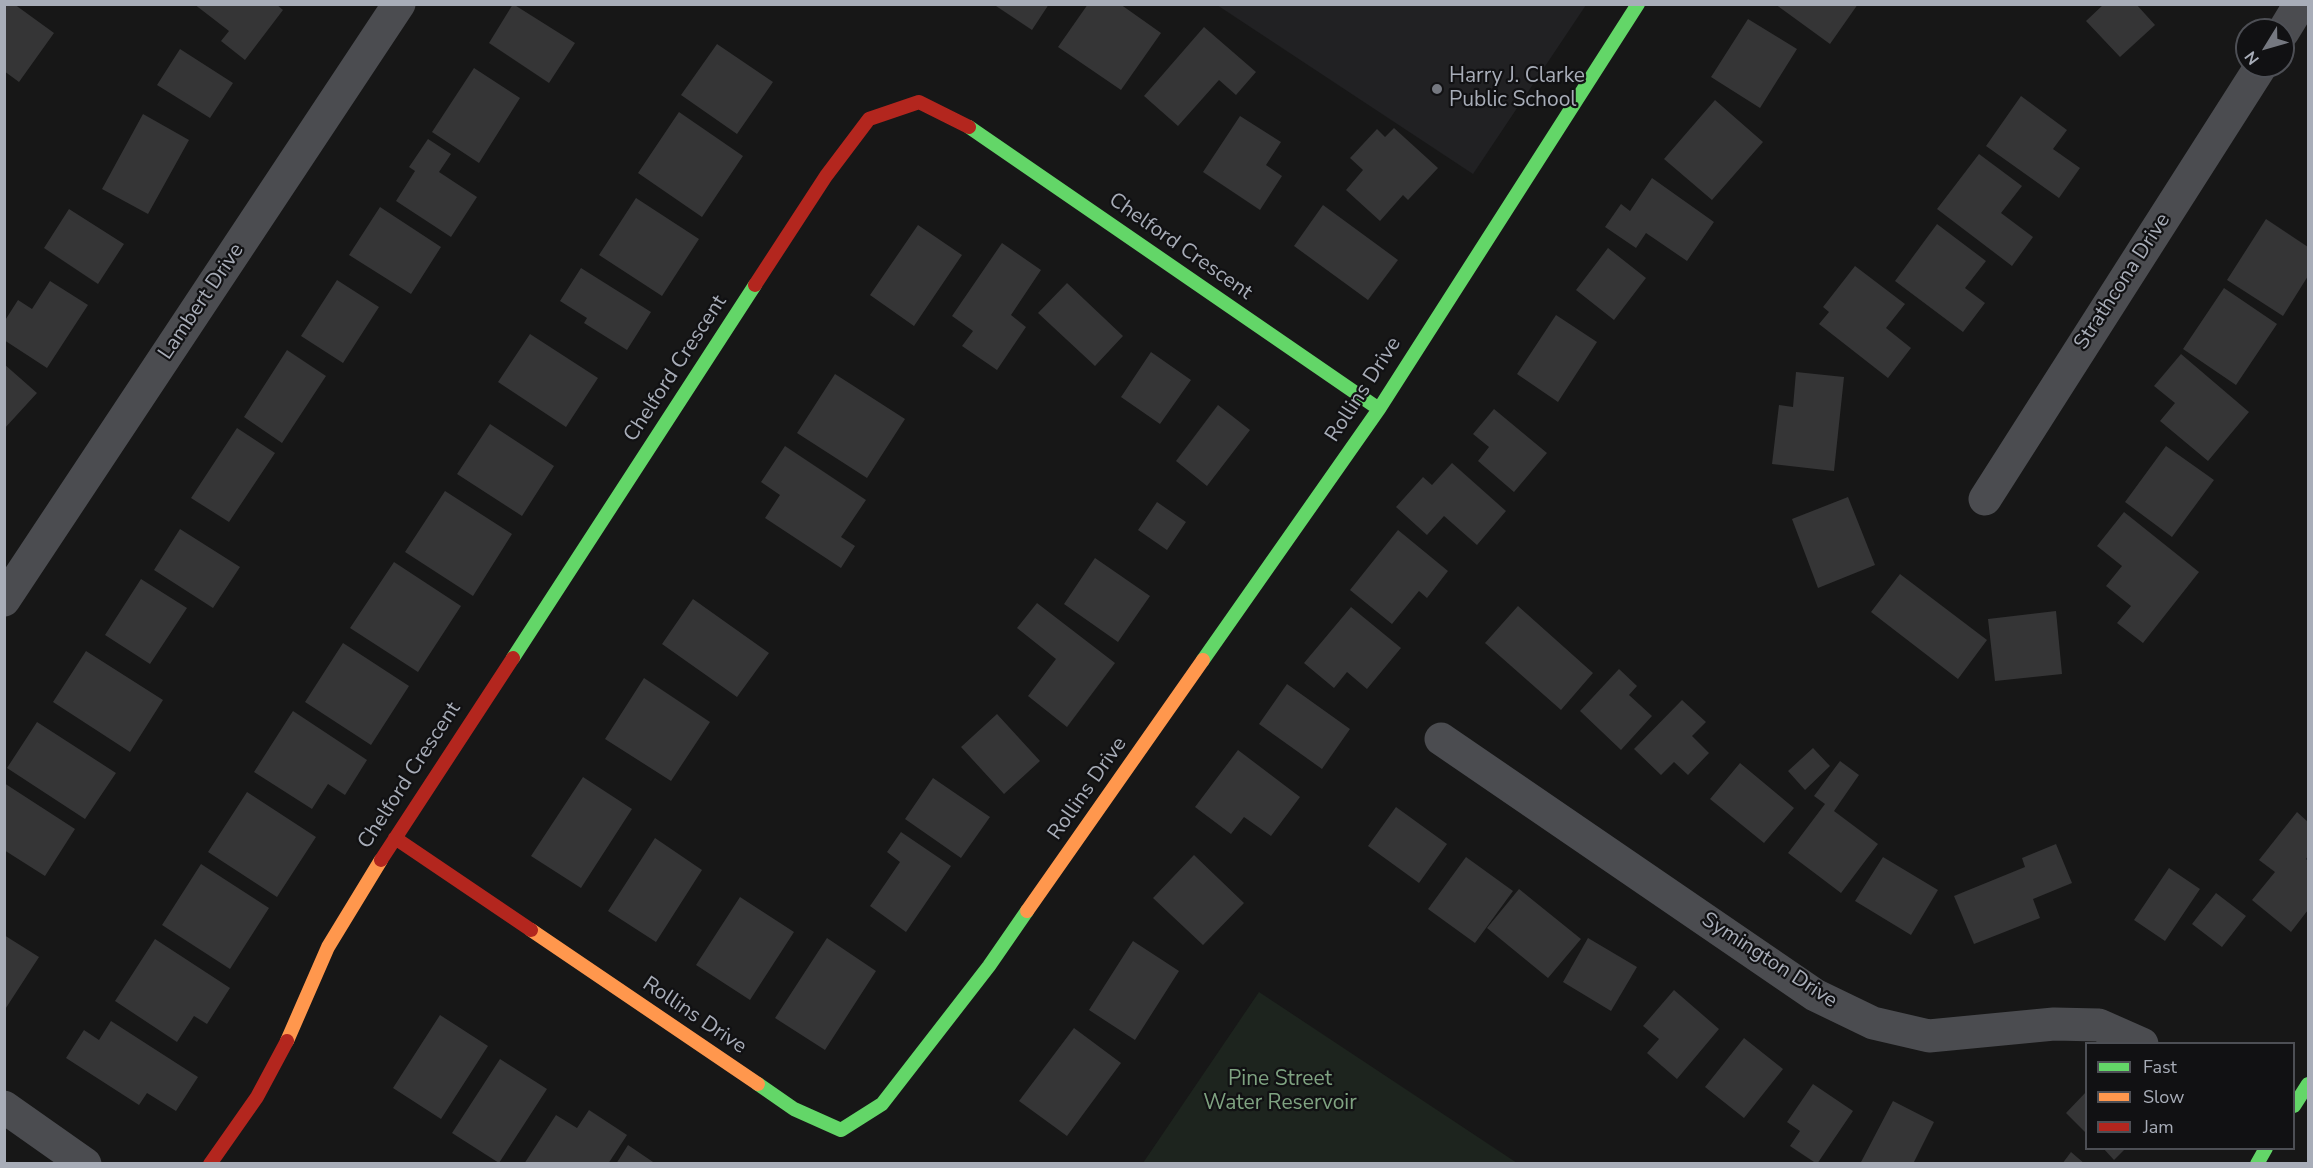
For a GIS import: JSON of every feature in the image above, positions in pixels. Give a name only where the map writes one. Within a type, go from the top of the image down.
[{"type":"street","name":"Lambert Drive","points":[[4,600],[399,4]]},
{"type":"street","name":"Rollins Drive","points":[[395,838],[794,1109],[841,1131],[882,1104],[989,966],[1379,409],[1638,4]]},
{"type":"street","points":[[2292,18],[2301,4]]},
{"type":"street","name":"Strathcona Drive","points":[[1985,498],[2253,78]]},
{"type":"street","name":"Chelford Crescent","points":[[210,1164],[257,1097],[284,1047],[328,947],[395,838],[826,176],[870,119],[919,102],[972,129],[1379,409]]},
{"type":"street","name":"Symington Drive","points":[[1441,739],[1815,995],[1873,1023],[1929,1036],[2054,1024],[2099,1025],[2137,1042]]},
{"type":"street","points":[[2295,1104],[2308,1084]]},
{"type":"street","points":[[4,1107],[85,1164]]},
{"type":"street","points":[[2257,1164],[2265,1150]]},
{"type":"shaded area","name":"Harry J. Clarke Public School","points":[[1217,5],[1586,5],[1473,174]]},
{"type":"green space","name":"Pine Street Water Reservoir","points":[[1259,992],[1517,1163],[1143,1163]]},
{"type":"building","points":[[4,4],[14,4],[54,33],[19,82],[4,71]]},
{"type":"building","points":[[194,4],[276,4],[283,10],[245,60],[221,41],[229,31]]},
{"type":"building","points":[[513,4],[575,43],[549,83],[489,43]]},
{"type":"building","points":[[993,4],[1049,4],[1032,30]]},
{"type":"building","points":[[1088,4],[1120,4],[1161,33],[1121,90],[1058,47]]},
{"type":"building","points":[[1775,4],[1858,4],[1830,44]]},
{"type":"building","points":[[2104,4],[2136,4],[2155,25],[2120,57],[2086,21]]},
{"type":"building","points":[[1748,19],[1797,49],[1760,108],[1711,77]]},
{"type":"building","points":[[1204,27],[1256,72],[1236,95],[1219,80],[1178,126],[1144,96]]},
{"type":"building","points":[[717,44],[773,82],[737,134],[681,95]]},
{"type":"building","points":[[180,49],[233,83],[210,118],[157,85]]},
{"type":"building","points":[[474,68],[520,98],[479,163],[432,132]]},
{"type":"building","points":[[2021,96],[2067,130],[2053,149],[2080,168],[2059,198],[1986,146]]},
{"type":"building","points":[[1715,100],[1763,142],[1712,200],[1664,159]]},
{"type":"building","points":[[679,112],[743,156],[702,217],[638,173]]},
{"type":"building","points":[[143,114],[189,140],[148,214],[102,189]]},
{"type":"building","points":[[1240,116],[1281,142],[1266,165],[1282,176],[1260,210],[1203,172]]},
{"type":"building","points":[[1394,128],[1438,168],[1408,200],[1403,195],[1380,221],[1346,190],[1363,170],[1350,158],[1377,129],[1385,137]]},
{"type":"building","points":[[428,139],[451,154],[439,172],[477,197],[451,237],[396,201],[415,171],[409,167]]},
{"type":"building","points":[[1979,154],[2022,186],[2001,213],[2033,237],[2012,266],[1937,209]]},
{"type":"building","points":[[1652,178],[1714,222],[1687,261],[1646,233],[1636,248],[1605,227],[1621,204],[1630,211]]},
{"type":"building","points":[[636,198],[699,239],[662,296],[599,255]]},
{"type":"building","points":[[1323,205],[1398,260],[1368,300],[1294,246]]},
{"type":"building","points":[[380,207],[441,247],[411,294],[349,255]]},
{"type":"building","points":[[69,209],[124,244],[98,284],[44,248]]},
{"type":"building","points":[[2266,219],[2308,247],[2308,276],[2283,316],[2227,280]]},
{"type":"building","points":[[1937,224],[1986,261],[1965,288],[1985,303],[1963,332],[1895,281]]},
{"type":"building","points":[[918,225],[962,255],[914,326],[870,295]]},
{"type":"building","points":[[1002,243],[1041,270],[1011,315],[1026,327],[997,370],[962,346],[973,331],[952,316]]},
{"type":"building","points":[[1608,248],[1646,278],[1614,320],[1576,290]]},
{"type":"building","points":[[1855,266],[1905,304],[1886,328],[1911,348],[1888,378],[1819,324],[1829,312],[1823,307]]},
{"type":"building","points":[[581,268],[651,312],[627,350],[584,323],[587,318],[560,301]]},
{"type":"building","points":[[337,280],[379,307],[343,363],[301,336]]},
{"type":"building","points":[[50,281],[88,305],[47,368],[4,340],[4,322],[18,300],[32,309]]},
{"type":"building","points":[[1067,283],[1123,336],[1095,366],[1038,313]]},
{"type":"building","points":[[2224,288],[2277,324],[2236,385],[2183,349]]},
{"type":"building","points":[[1556,315],[1597,342],[1558,402],[1517,374]]},
{"type":"building","points":[[530,334],[598,378],[566,427],[498,382]]},
{"type":"building","points":[[287,350],[326,376],[282,443],[244,417]]},
{"type":"building","points":[[1151,352],[1191,380],[1160,424],[1121,397]]},
{"type":"building","points":[[2181,354],[2249,412],[2208,461],[2160,421],[2175,403],[2154,386]]},
{"type":"building","points":[[4,364],[37,393],[4,429]]},
{"type":"building","points":[[1796,372],[1844,377],[1834,471],[1772,464],[1779,405],[1793,407]]},
{"type":"building","points":[[835,374],[905,419],[867,478],[797,433]]},
{"type":"building","points":[[1218,405],[1250,430],[1207,486],[1176,461]]},
{"type":"building","points":[[1494,409],[1547,453],[1514,492],[1478,461],[1489,447],[1473,434]]},
{"type":"building","points":[[490,424],[554,466],[522,516],[457,474]]},
{"type":"building","points":[[237,428],[275,453],[229,522],[191,498]]},
{"type":"building","points":[[785,446],[866,500],[841,537],[855,546],[841,568],[765,518],[780,495],[761,482]]},
{"type":"building","points":[[2166,446],[2214,480],[2172,537],[2125,502]]},
{"type":"building","points":[[1452,463],[1506,511],[1477,545],[1444,516],[1427,535],[1396,507],[1423,477],[1432,485]]},
{"type":"building","points":[[445,491],[512,534],[473,596],[405,552]]},
{"type":"building","points":[[1848,497],[1875,565],[1818,588],[1792,519]]},
{"type":"building","points":[[1157,502],[1186,522],[1167,550],[1138,530]]},
{"type":"building","points":[[2124,512],[2199,572],[2143,643],[2117,623],[2131,606],[2106,586],[2122,566],[2097,546]]},
{"type":"building","points":[[180,529],[240,567],[213,608],[154,570]]},
{"type":"building","points":[[1398,530],[1448,571],[1427,598],[1419,591],[1392,624],[1350,590]]},
{"type":"building","points":[[1095,558],[1150,596],[1118,642],[1064,604]]},
{"type":"building","points":[[394,562],[461,606],[418,672],[350,628]]},
{"type":"building","points":[[1900,574],[1987,640],[1958,679],[1871,612]]},
{"type":"building","points":[[141,579],[187,608],[150,664],[105,635]]},
{"type":"building","points":[[693,599],[769,653],[737,697],[662,644]]},
{"type":"building","points":[[1037,603],[1115,663],[1067,727],[1028,696],[1056,659],[1017,628]]},
{"type":"building","points":[[1518,606],[1593,673],[1561,710],[1485,643]]},
{"type":"building","points":[[1351,607],[1401,648],[1367,689],[1347,672],[1334,688],[1304,663]]},
{"type":"building","points":[[2056,611],[2062,674],[1995,681],[1988,619]]},
{"type":"building","points":[[343,643],[409,686],[371,745],[305,702]]},
{"type":"building","points":[[86,651],[163,700],[130,752],[53,702]]},
{"type":"building","points":[[1619,669],[1637,686],[1629,695],[1652,716],[1621,750],[1580,711]]},
{"type":"building","points":[[644,678],[710,722],[671,781],[605,739]]},
{"type":"building","points":[[1287,684],[1350,729],[1322,769],[1259,724]]},
{"type":"building","points":[[1682,700],[1706,722],[1692,736],[1709,753],[1688,775],[1674,762],[1661,775],[1634,749]]},
{"type":"building","points":[[293,711],[367,760],[345,795],[328,784],[312,809],[254,772]]},
{"type":"building","points":[[997,714],[1040,761],[1004,794],[961,747]]},
{"type":"building","points":[[37,722],[116,773],[85,819],[7,768]]},
{"type":"building","points":[[1813,748],[1830,766],[1805,790],[1788,771]]},
{"type":"building","points":[[1238,750],[1300,797],[1271,836],[1244,817],[1231,834],[1195,807]]},
{"type":"building","points":[[1840,761],[1859,775],[1834,811],[1878,844],[1841,893],[1788,853],[1825,804],[1814,796]]},
{"type":"building","points":[[1740,763],[1794,808],[1764,843],[1710,799]]},
{"type":"building","points":[[583,777],[632,809],[581,888],[531,856]]},
{"type":"building","points":[[933,778],[990,817],[961,858],[905,819]]},
{"type":"building","points":[[4,783],[75,829],[45,876],[4,850]]},
{"type":"building","points":[[247,792],[316,837],[277,897],[208,852]]},
{"type":"building","points":[[1396,807],[1447,844],[1419,883],[1368,846]]},
{"type":"building","points":[[2297,812],[2308,822],[2308,856],[2306,859],[2308,861],[2308,910],[2291,932],[2252,900],[2275,872],[2259,860]]},
{"type":"building","points":[[901,832],[951,866],[906,932],[870,906],[900,862],[887,852]]},
{"type":"building","points":[[655,838],[702,870],[656,942],[608,911]]},
{"type":"building","points":[[2056,844],[2072,883],[2033,899],[2040,918],[1974,944],[1954,896],[2025,867],[2022,858]]},
{"type":"building","points":[[1194,855],[1244,903],[1203,945],[1153,898]]},
{"type":"building","points":[[1466,857],[1513,891],[1475,943],[1428,909]]},
{"type":"building","points":[[1883,857],[1938,890],[1911,935],[1855,901]]},
{"type":"building","points":[[201,864],[269,908],[230,969],[162,925]]},
{"type":"building","points":[[2169,868],[2200,889],[2165,941],[2134,920]]},
{"type":"building","points":[[1519,889],[1581,939],[1548,978],[1487,928]]},
{"type":"building","points":[[2216,893],[2246,916],[2222,947],[2192,924]]},
{"type":"building","points":[[740,897],[794,932],[750,1000],[696,965]]},
{"type":"building","points":[[4,935],[39,957],[4,1011]]},
{"type":"building","points":[[827,938],[876,971],[825,1050],[775,1018]]},
{"type":"building","points":[[1588,938],[1637,967],[1611,1011],[1563,982]]},
{"type":"building","points":[[155,939],[230,988],[207,1024],[194,1016],[177,1042],[115,1001]]},
{"type":"building","points":[[1133,941],[1179,971],[1135,1040],[1089,1010]]},
{"type":"building","points":[[1674,990],[1719,1029],[1677,1079],[1647,1053],[1659,1039],[1643,1026]]},
{"type":"building","points":[[440,1015],[488,1046],[441,1119],[393,1088]]},
{"type":"building","points":[[111,1021],[198,1077],[176,1111],[147,1093],[139,1105],[66,1058],[84,1030],[99,1040]]},
{"type":"building","points":[[1074,1028],[1121,1063],[1067,1136],[1019,1101]]},
{"type":"building","points":[[1744,1038],[1783,1069],[1744,1118],[1705,1087]]},
{"type":"building","points":[[500,1059],[547,1089],[499,1163],[452,1133]]},
{"type":"building","points":[[1813,1084],[1853,1111],[1817,1164],[1790,1146],[1800,1131],[1787,1122]]},
{"type":"building","points":[[2085,1093],[2085,1132],[2066,1113]]},
{"type":"building","points":[[1893,1101],[1934,1122],[1913,1164],[1860,1164]]},
{"type":"building","points":[[589,1110],[627,1135],[608,1164],[524,1164],[556,1115],[577,1128]]},
{"type":"building","points":[[628,1145],[656,1164],[616,1164]]},
{"type":"building","points":[[2105,1150],[2124,1150],[2114,1160]]},
{"type":"building","points":[[2071,1152],[2085,1164],[2062,1164]]},
{"type":"traffic: fast","points":[[1203,660],[1379,409],[1638,4]]},
{"type":"traffic: fast","points":[[969,127],[1379,409]]},
{"type":"traffic: fast","points":[[513,658],[755,285]]},
{"type":"traffic: fast","points":[[758,1084],[794,1109],[841,1130],[882,1104],[989,966],[1027,911]]},
{"type":"traffic: fast","points":[[2295,1104],[2308,1084]]},
{"type":"traffic: fast","points":[[2257,1164],[2265,1150]]},
{"type":"traffic: slow","points":[[1027,911],[1203,660]]},
{"type":"traffic: slow","points":[[287,1041],[328,947],[381,860]]},
{"type":"traffic: slow","points":[[531,930],[758,1084]]},
{"type":"traffic: jam","points":[[755,285],[826,176],[869,119],[919,102],[969,127]]},
{"type":"traffic: jam","points":[[381,860],[513,658]]},
{"type":"traffic: jam","points":[[395,838],[531,930]]},
{"type":"traffic: jam","points":[[210,1164],[257,1097],[287,1041]]},
{"type":"place","name":"Harry J. Clarke Public School","points":[[1437,89]]}]
